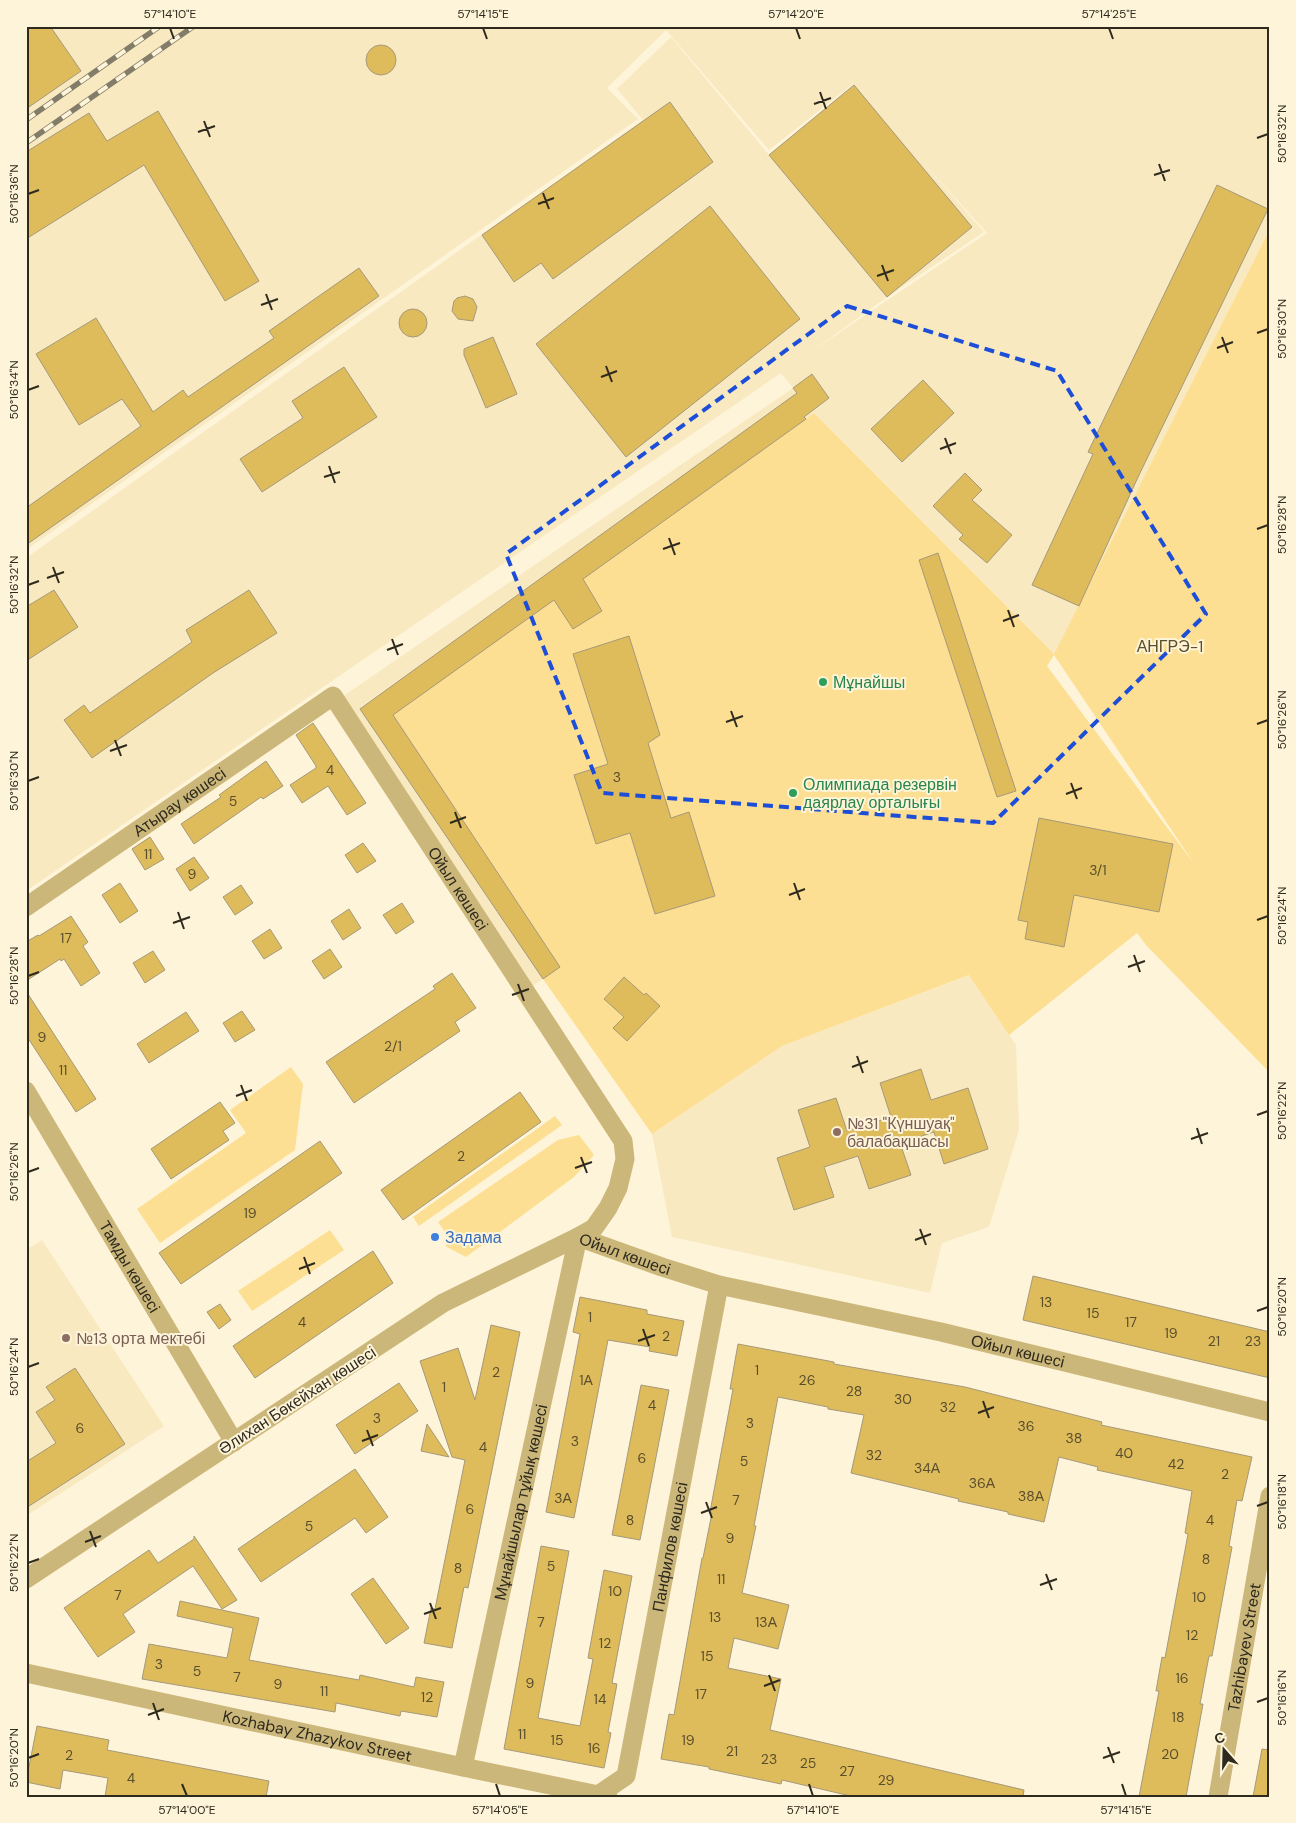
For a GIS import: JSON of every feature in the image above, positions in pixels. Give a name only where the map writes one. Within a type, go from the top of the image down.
[{"type":"street","name":"Атырау көшесі","points":[[26,907],[333,696]]},
{"type":"street","name":"Ойыл көшесі","points":[[333,696],[623,1141],[625,1159],[618,1188],[608,1208],[594,1228],[578,1237]]},
{"type":"street","name":"Тамды көшесі","points":[[26,1091],[234,1442]]},
{"type":"street","name":"Ойыл көшесі","points":[[578,1237],[719,1285],[941,1332],[1270,1412]]},
{"type":"street","name":"Әлихан Бөкейхан көшесі","points":[[26,1579],[443,1303],[578,1237]]},
{"type":"street","name":"Мұнайшылар тұйық көшесі","points":[[463,1768],[578,1237]]},
{"type":"street","name":"Панфилов көшесі","points":[[601,1796],[626,1776],[719,1285]]},
{"type":"street","name":"Tazhibayev Street","points":[[1218,1797],[1270,1496]]},
{"type":"street","name":"Kozhabay Zhazykov Street","points":[[26,1673],[601,1796]]},
{"type":"highlighted area","points":[[847,306],[1057,371],[1206,614],[993,823],[602,793],[506,554]]},
{"type":"shaded area","points":[[26,26],[1270,26],[1270,229],[1054,654],[814,413],[393,716],[560,967],[531,987],[339,699],[793,388],[781,373],[26,891],[26,558],[643,120],[617,89],[671,37],[769,155],[853,84],[769,150],[666,30],[607,88],[638,119],[26,550]],"holes":[[[915,153],[987,233],[809,353],[887,297],[984,232]]]},
{"type":"shaded area","name":"№31 \"Күншуақ\" балабақшасы","points":[[970,975],[1016,1045],[1019,1130],[989,1227],[942,1243],[930,1293],[672,1237],[652,1134],[782,1046]]},
{"type":"shaded area","name":"№13 орта мектебі","points":[[42,1240],[164,1426],[26,1516],[26,1250]]},
{"type":"green space","name":"Олимпиада резервін даярлау орталығы","points":[[1270,229],[1270,1073],[1146,945],[1137,933],[1009,1035],[969,975],[782,1046],[652,1134],[543,979],[560,967],[393,715],[814,413],[1054,654]],"holes":[[[1054,655],[1195,865],[1047,666]]]},
{"type":"green space","points":[[291,1067],[303,1084],[295,1150],[160,1243],[137,1209],[246,1133],[230,1110]]},
{"type":"green space","points":[[555,1116],[562,1125],[419,1226],[413,1217]]},
{"type":"green space","points":[[579,1135],[594,1155],[574,1177],[466,1257],[445,1246],[451,1241],[438,1222],[558,1140]]},
{"type":"green space","points":[[330,1230],[344,1250],[252,1311],[238,1291]]},
{"type":"building","points":[[26,26],[50,26],[81,71],[26,109]]},
{"type":"building","points":[[381,45],[391,50],[396,60],[391,70],[381,75],[371,70],[366,60],[371,50]]},
{"type":"building","points":[[854,85],[972,227],[887,297],[769,155]]},
{"type":"building","points":[[670,102],[713,162],[553,279],[541,263],[514,282],[482,235]]},
{"type":"building","points":[[158,111],[259,281],[225,301],[144,165],[26,239],[26,152],[89,113],[107,141]]},
{"type":"building","points":[[1217,185],[1268,209],[1139,475],[1079,606],[1032,585],[1093,454],[1088,452]]},
{"type":"building","points":[[710,206],[800,319],[626,457],[536,344]]},
{"type":"building","points":[[359,268],[379,296],[26,545],[26,508],[141,426],[122,399],[79,425],[36,354],[96,318],[153,412],[183,390],[188,397],[274,338],[269,331]]},
{"type":"building","points":[[465,296],[473,299],[477,307],[473,321],[458,319],[452,311],[454,301]]},
{"type":"building","points":[[413,309],[423,313],[427,323],[423,333],[413,337],[403,333],[399,323],[403,313]]},
{"type":"building","points":[[493,337],[517,394],[486,408],[464,355],[464,349]]},
{"type":"building","points":[[344,367],[377,417],[262,492],[240,459],[303,418],[292,401]]},
{"type":"building","points":[[812,374],[829,398],[804,417],[806,419],[583,579],[602,611],[573,629],[554,600],[393,715],[560,967],[543,979],[360,709],[797,393],[793,388]]},
{"type":"building","points":[[923,380],[954,413],[902,462],[871,429]]},
{"type":"building","points":[[965,473],[982,490],[972,500],[1012,535],[987,563],[959,539],[963,535],[933,506]]},
{"type":"building","points":[[938,553],[1016,791],[997,797],[919,560]]},
{"type":"building","points":[[54,590],[78,627],[26,661],[26,607]]},
{"type":"building","points":[[249,590],[277,633],[213,673],[92,758],[64,720],[84,705],[90,713],[192,642],[186,630]]},
{"type":"building","points":[[629,636],[660,735],[648,743],[671,818],[689,812],[715,896],[655,914],[630,833],[596,844],[574,775],[608,764],[573,654]]},
{"type":"building","points":[[313,723],[366,803],[347,815],[328,786],[302,803],[290,785],[316,768],[296,735]]},
{"type":"building","points":[[266,761],[283,786],[263,799],[261,797],[194,844],[181,824],[221,797],[219,795]]},
{"type":"building","points":[[1039,818],[1173,844],[1159,912],[1074,895],[1064,947],[1025,939],[1028,922],[1018,920]]},
{"type":"building","points":[[150,837],[164,859],[145,870],[132,849]]},
{"type":"building","points":[[363,843],[376,861],[357,873],[345,855]]},
{"type":"building","points":[[194,857],[209,878],[190,891],[176,869]]},
{"type":"building","points":[[120,883],[138,911],[120,923],[102,895]]},
{"type":"building","points":[[241,885],[253,903],[235,915],[223,897]]},
{"type":"building","points":[[402,903],[414,922],[396,934],[383,915]]},
{"type":"building","points":[[349,909],[361,928],[343,940],[331,921]]},
{"type":"building","points":[[71,916],[88,942],[83,946],[100,973],[81,986],[64,959],[61,961],[60,959],[26,981],[26,942]]},
{"type":"building","points":[[270,929],[282,948],[264,959],[252,941]]},
{"type":"building","points":[[330,949],[342,967],[324,979],[312,961]]},
{"type":"building","points":[[153,951],[165,970],[145,983],[133,963]]},
{"type":"building","points":[[452,973],[476,1008],[455,1022],[460,1031],[354,1103],[326,1062],[435,989],[433,986]]},
{"type":"building","points":[[624,977],[660,1006],[627,1041],[613,1028],[624,1017],[604,999]]},
{"type":"building","points":[[26,991],[96,1099],[76,1112],[26,1035]]},
{"type":"building","points":[[242,1011],[255,1030],[235,1042],[223,1023]]},
{"type":"building","points":[[186,1012],[199,1031],[149,1063],[137,1044]]},
{"type":"building","points":[[921,1069],[931,1100],[968,1088],[988,1149],[944,1164],[934,1132],[900,1143],[911,1175],[869,1189],[858,1156],[824,1167],[834,1197],[794,1210],[777,1158],[810,1147],[798,1110],[836,1098],[847,1131],[891,1117],[880,1083]]},
{"type":"building","points":[[520,1092],[541,1122],[403,1220],[381,1190]]},
{"type":"building","points":[[220,1102],[235,1123],[223,1131],[229,1140],[171,1179],[151,1149]]},
{"type":"building","points":[[320,1141],[342,1173],[181,1284],[159,1253]]},
{"type":"building","points":[[373,1251],[393,1283],[255,1378],[233,1346]]},
{"type":"building","points":[[1033,1276],[1270,1332],[1270,1378],[1023,1320]]},
{"type":"building","points":[[580,1297],[647,1310],[647,1314],[684,1321],[677,1356],[649,1351],[650,1347],[608,1340],[574,1518],[546,1512],[580,1334],[573,1332]]},
{"type":"building","points":[[220,1304],[231,1320],[219,1329],[207,1312]]},
{"type":"building","points":[[491,1325],[520,1332],[468,1588],[464,1587],[452,1648],[424,1643],[431,1608],[435,1609],[465,1460],[452,1457],[420,1361],[458,1348],[475,1400]]},
{"type":"building","points":[[738,1344],[834,1362],[834,1364],[965,1387],[1102,1422],[1101,1425],[1252,1457],[1242,1501],[1237,1500],[1229,1546],[1232,1547],[1212,1656],[1209,1656],[1200,1704],[1203,1704],[1186,1797],[1139,1797],[1159,1691],[1156,1691],[1162,1657],[1165,1658],[1188,1534],[1185,1533],[1192,1491],[1097,1470],[1098,1467],[1059,1457],[1044,1522],[1008,1514],[1008,1512],[958,1501],[959,1499],[851,1473],[864,1415],[828,1409],[828,1407],[778,1397],[754,1526],[756,1526],[742,1593],[789,1605],[778,1649],[734,1638],[728,1668],[781,1679],[770,1730],[1024,1790],[1023,1797],[855,1797],[782,1780],[781,1784],[709,1769],[709,1767],[661,1759],[669,1714],[674,1715],[702,1558],[712,1513],[710,1512],[733,1389],[730,1389]]},
{"type":"building","points":[[75,1368],[125,1444],[26,1508],[26,1462],[56,1443],[36,1412],[55,1400],[46,1387]]},
{"type":"building","points":[[399,1383],[418,1411],[355,1454],[336,1425]]},
{"type":"building","points":[[641,1385],[669,1390],[640,1540],[612,1535]]},
{"type":"building","points":[[427,1424],[449,1457],[421,1451]]},
{"type":"building","points":[[355,1469],[388,1517],[366,1533],[355,1518],[261,1582],[238,1549]]},
{"type":"building","points":[[194,1536],[237,1600],[222,1609],[193,1566],[123,1614],[135,1632],[98,1657],[64,1608],[149,1550],[158,1563],[194,1539]]},
{"type":"building","points":[[541,1546],[569,1551],[538,1718],[580,1726],[593,1659],[588,1658],[604,1570],[632,1576],[612,1683],[617,1684],[608,1732],[611,1733],[604,1768],[504,1749]]},
{"type":"building","points":[[373,1578],[409,1628],[386,1644],[351,1594]]},
{"type":"building","points":[[180,1601],[259,1618],[249,1660],[359,1680],[360,1675],[414,1687],[416,1677],[444,1682],[437,1717],[401,1711],[400,1716],[336,1703],[335,1712],[142,1679],[149,1644],[227,1658],[233,1628],[177,1616]]},
{"type":"building","points":[[37,1726],[109,1740],[107,1750],[269,1781],[266,1797],[105,1797],[108,1778],[63,1770],[60,1789],[26,1782]]},
{"type":"building","points":[[1262,1749],[1270,1750],[1270,1797],[1253,1797]]},
{"type":"railway","points":[[26,120],[160,26]]},
{"type":"railway","points":[[26,143],[194,26]]},
{"type":"place","name":"Мұнайшы","points":[[823,682]]},
{"type":"place","name":"Олимпиада резервін даярлау орталығы","points":[[793,793]]},
{"type":"place","name":"№31 \"Күншуақ\" балабақшасы","points":[[837,1132]]},
{"type":"place","name":"Задама","points":[[435,1237]]},
{"type":"place","name":"№13 орта мектебі","points":[[66,1338]]},
{"type":"park label","name":"АНГРЭ-1","points":[[1170,646]]}]
